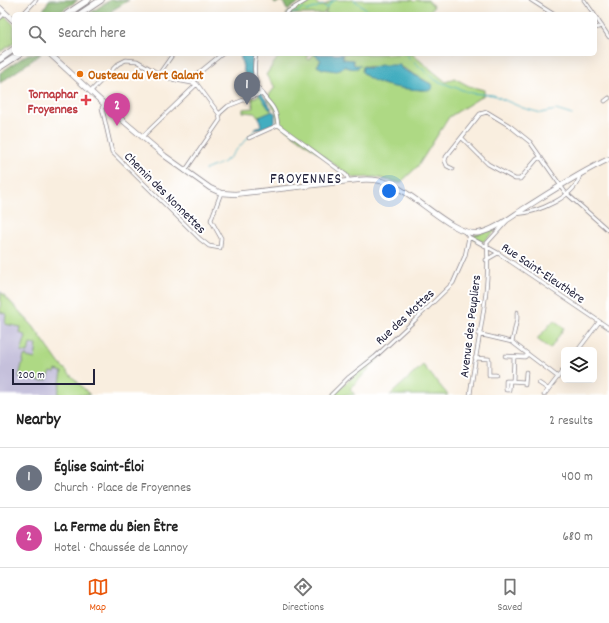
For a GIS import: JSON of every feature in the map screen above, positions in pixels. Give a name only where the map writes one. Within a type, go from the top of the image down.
[{"type":"highway","points":[[70,12],[88,0]]},
{"type":"highway","points":[[83,12],[101,0]]},
{"type":"highway","points":[[0,59],[12,50]]},
{"type":"highway","points":[[0,67],[17,56]]},
{"type":"main road","points":[[0,8],[12,19]]},
{"type":"main road","points":[[52,56],[142,137],[185,171],[210,188],[221,193],[235,194],[370,179],[390,183],[451,224],[464,231],[472,233],[485,232],[580,174],[609,159]]},
{"type":"street","points":[[25,12],[36,0]]},
{"type":"street","points":[[287,12],[307,0]]},
{"type":"street","points":[[531,0],[550,12]]},
{"type":"street","points":[[584,0],[592,12]]},
{"type":"street","points":[[0,18],[5,13]]},
{"type":"street","points":[[597,19],[609,37]]},
{"type":"street","points":[[597,27],[602,26]]},
{"type":"street","points":[[159,74],[172,56]]},
{"type":"street","points":[[185,171],[220,121],[219,114],[194,81],[195,76],[220,56]]},
{"type":"street","points":[[256,56],[255,72],[259,90],[275,109],[278,125],[346,175],[349,181]]},
{"type":"street","points":[[91,91],[118,64],[126,60],[137,61],[159,74],[196,84]]},
{"type":"street","points":[[142,137],[196,84]]},
{"type":"street","points":[[219,114],[228,106],[261,94]]},
{"type":"street","points":[[605,101],[609,98]]},
{"type":"street","name":"Chemin des Nonnettes","points":[[104,104],[102,108],[112,152],[200,239],[215,248],[220,248],[220,238],[212,223],[211,216],[219,202],[221,193]]},
{"type":"street","points":[[453,169],[447,166],[445,161],[480,114],[487,112],[510,126],[530,142],[566,194],[609,231]]},
{"type":"street","points":[[249,138],[278,125]]},
{"type":"street","points":[[462,138],[488,164],[515,179],[520,180],[537,159],[541,157]]},
{"type":"street","points":[[515,214],[524,214],[549,206],[566,194],[577,182],[580,174]]},
{"type":"street","points":[[487,247],[488,241],[503,227],[507,219]]},
{"type":"street","points":[[464,231],[469,237]]},
{"type":"street","name":"Rue Saint-Eleuthère","points":[[469,237],[498,253],[609,328]]},
{"type":"street","name":"Rue des Mottes","points":[[331,395],[348,378],[375,356],[434,302],[456,277],[465,256],[469,237]]},
{"type":"street","name":"Avenue des Peupliers","points":[[470,395],[478,334],[484,308],[487,247]]},
{"type":"street","name":"Avenue des Peupliers","points":[[486,260],[498,253]]},
{"type":"street","points":[[512,342],[517,319],[516,312]]},
{"type":"street","points":[[580,347],[599,322]]},
{"type":"street","points":[[478,334],[512,342],[558,377]]},
{"type":"street","points":[[505,356],[525,357],[528,354]]},
{"type":"street","points":[[514,357],[511,381],[525,383],[526,372]]},
{"type":"street","points":[[475,358],[489,359],[489,375],[496,375]]},
{"type":"street","points":[[544,395],[561,373]]},
{"type":"street","points":[[538,383],[548,389]]},
{"type":"shaded area","points":[[0,290],[33,326],[62,371],[58,395],[0,395]]},
{"type":"green space","points":[[49,0],[78,0],[60,12],[42,12]]},
{"type":"green space","points":[[110,0],[129,0],[111,11],[112,12],[92,12]]},
{"type":"green space","points":[[273,0],[282,0],[275,4]]},
{"type":"green space","points":[[282,0],[304,0],[287,10]]},
{"type":"green space","points":[[309,0],[313,0],[320,6],[324,6],[332,0],[412,0],[414,2],[416,0],[428,0],[434,7],[428,12],[326,12],[327,9],[325,12],[289,12]]},
{"type":"green space","points":[[5,16],[12,23],[12,44],[0,52],[0,19]]},
{"type":"green space","points":[[25,56],[38,56],[0,83],[0,73]]},
{"type":"green space","points":[[279,56],[308,56],[307,58],[309,60],[312,56],[316,56],[321,60],[317,66],[323,69],[339,70],[344,66],[358,68],[351,60],[343,59],[342,56],[414,56],[446,82],[454,78],[469,86],[484,90],[484,95],[449,117],[418,166],[400,183],[375,177],[353,178],[279,124],[276,110],[267,98],[275,87],[266,75]],"holes":[[[363,66],[404,68],[431,84],[424,90],[420,90]]]},
{"type":"green space","points":[[260,95],[272,112],[259,117],[254,113],[243,112],[243,109],[253,108],[252,98]]},
{"type":"green space","points":[[499,227],[483,242],[473,238],[474,235]]},
{"type":"green space","points":[[1,292],[33,326],[59,363],[90,395],[58,395],[62,372],[56,370],[55,373],[51,372],[47,380],[42,381],[19,377],[24,356],[26,355],[27,357],[35,359],[37,345],[30,344],[28,353],[21,352],[26,336],[20,333],[21,327],[5,324],[6,314],[0,312]]},
{"type":"green space","points":[[554,320],[564,328],[550,349],[537,339]]},
{"type":"green space","points":[[375,357],[380,357],[350,389],[355,395],[332,395]]},
{"type":"green space","points":[[423,365],[448,395],[390,395]]},
{"type":"water","points":[[240,56],[253,56],[252,64],[256,84],[272,109],[269,109],[259,94],[247,86]]},
{"type":"water","points":[[316,56],[342,56],[343,59],[353,60],[354,65],[361,65],[358,68],[349,68],[344,66],[337,71],[323,69],[317,66],[321,60]]},
{"type":"water","points":[[381,65],[400,65],[401,68],[431,84],[431,90],[404,89],[385,85],[376,82],[362,72],[363,66],[368,68]]},
{"type":"water","points":[[273,111],[275,113],[275,123],[256,130],[255,129],[261,125],[259,117]]},
{"type":"waterway","points":[[297,12],[302,8],[307,11],[322,5],[327,8],[331,2],[336,0]]},
{"type":"waterway","points":[[354,0],[370,12]]},
{"type":"waterway","points":[[407,56],[435,80],[451,86],[471,93],[493,95],[523,108],[541,113],[556,110],[572,115]]},
{"type":"waterway","points":[[205,170],[222,163],[229,158],[255,130]]},
{"type":"place","name":"Ousteau du Vert Galant","points":[[80,74]]},
{"type":"place","name":"Tornaphar Froyennes","points":[[86,100]]},
{"type":"place","name":"Église Saint-Éloi","points":[[247,105]]},
{"type":"place","name":"La Ferme du Bien Être","points":[[117,126]]},
{"type":"district","name":"FROYENNES","points":[[306,178]]}]
